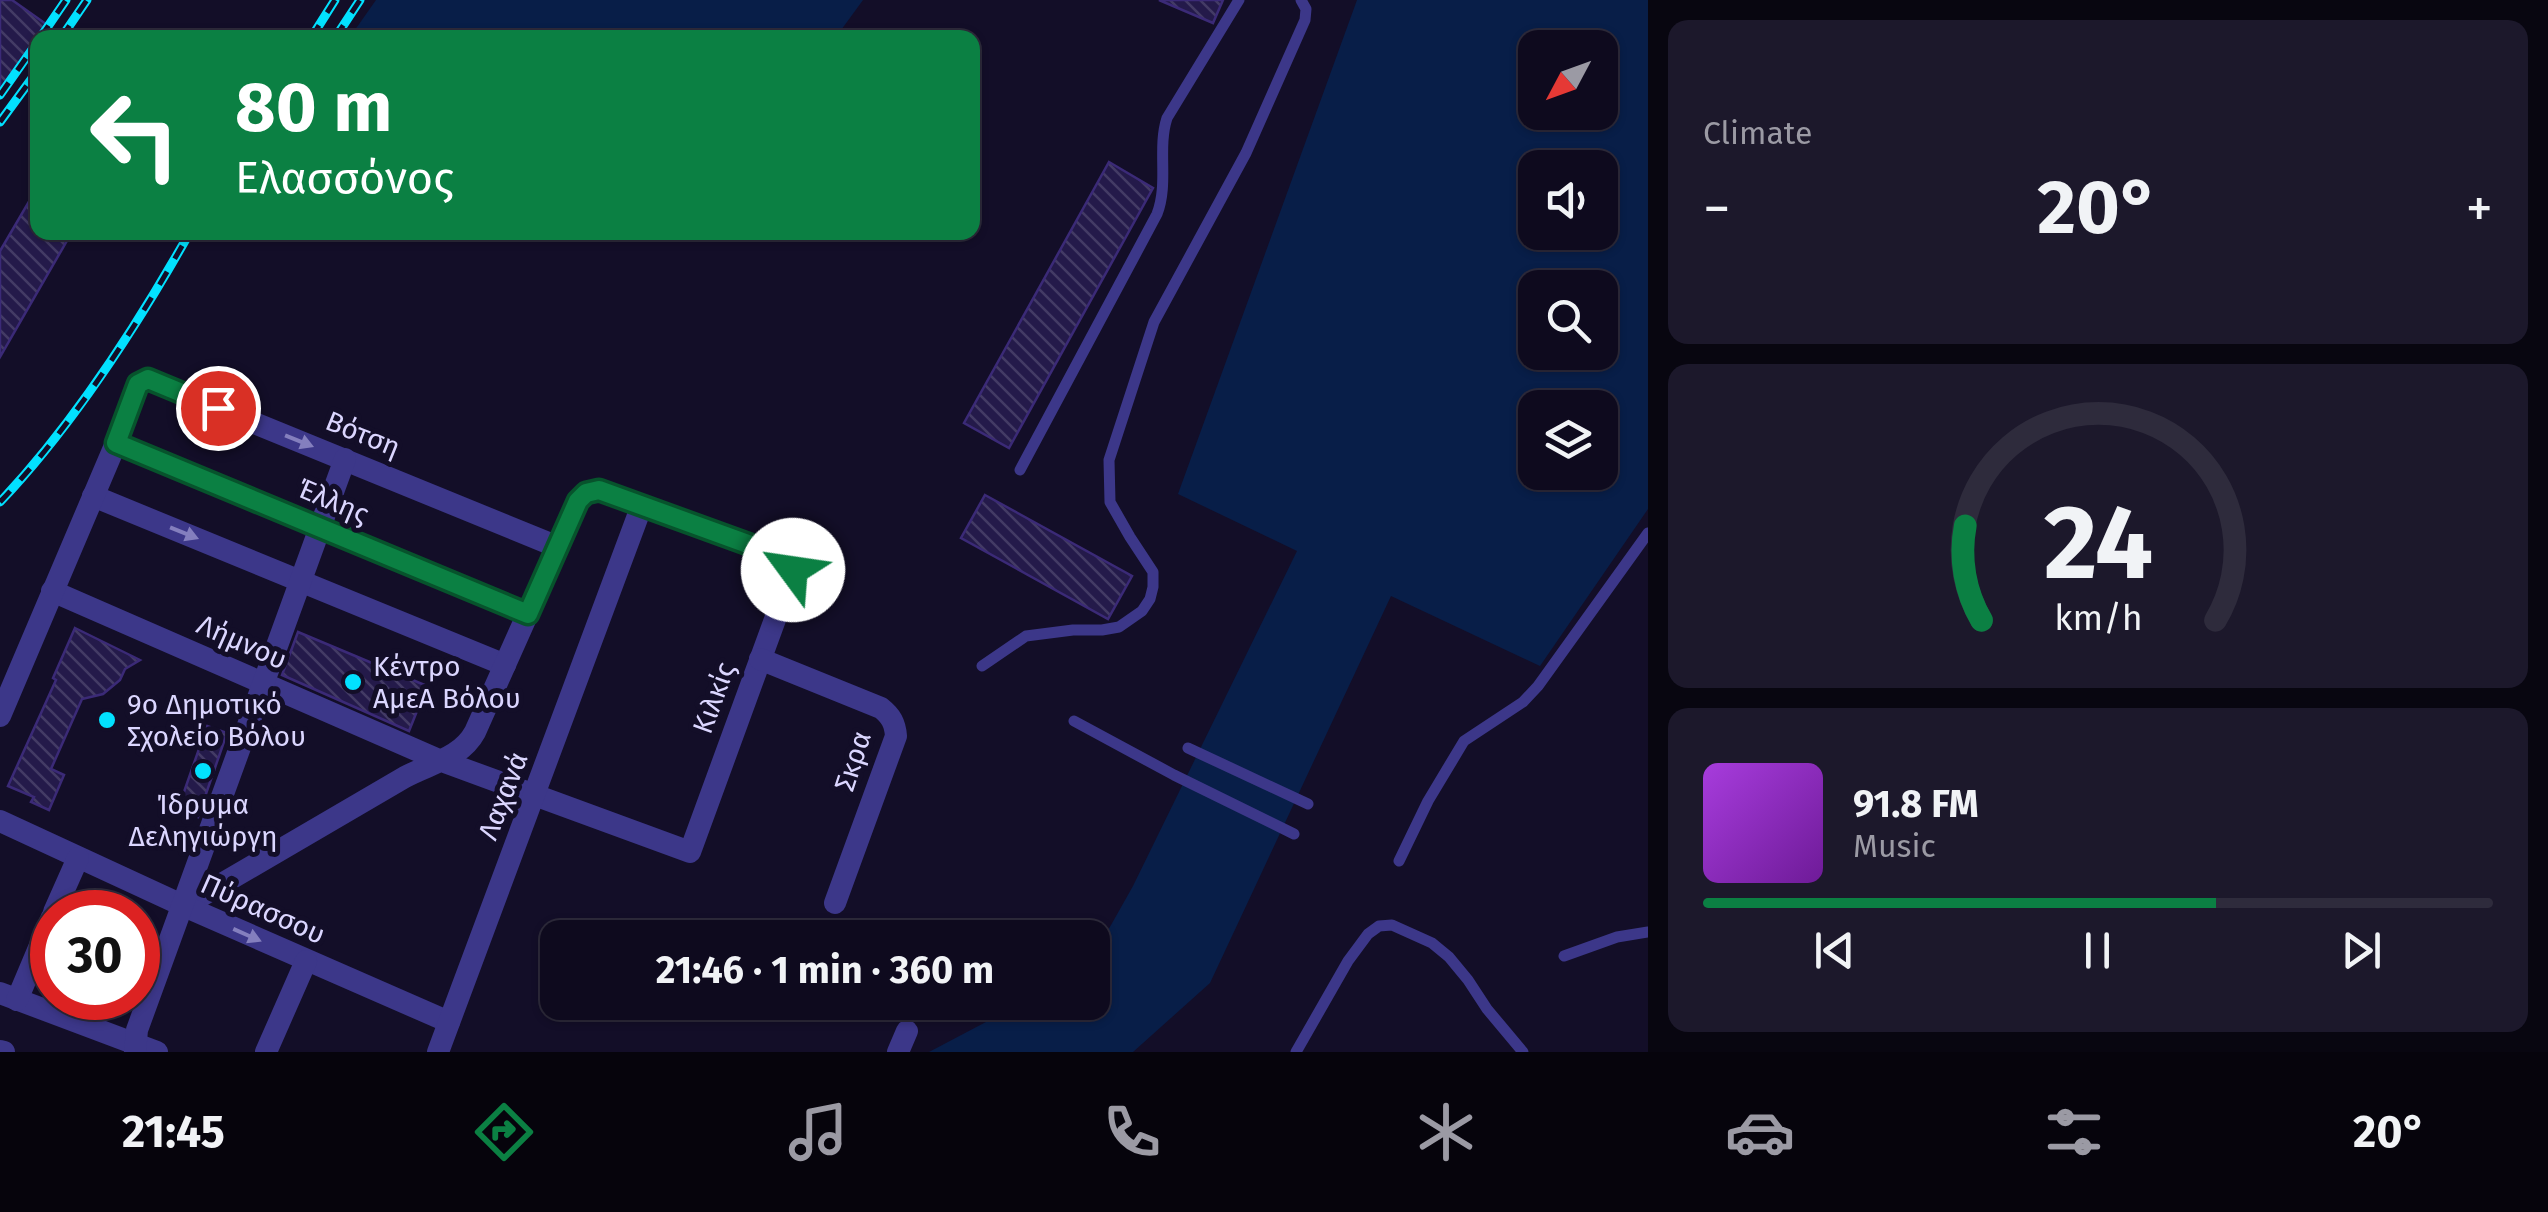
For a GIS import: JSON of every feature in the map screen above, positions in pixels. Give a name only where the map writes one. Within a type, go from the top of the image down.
[{"type":"street","name":"Βότση","points":[[116,443],[138,384],[144,380],[154,382],[558,548]]},
{"type":"street","points":[[0,716],[116,443]]},
{"type":"street","name":"Έλλης","points":[[116,443],[528,614]]},
{"type":"street","points":[[135,1047],[345,460]]},
{"type":"street","points":[[184,906],[405,776],[468,745],[578,501],[586,493],[599,490],[642,505]]},
{"type":"street","points":[[94,496],[505,665]]},
{"type":"street","name":"Κιλκίς","points":[[642,505],[781,556],[792,564],[792,574],[690,852]]},
{"type":"street","name":"Λαχανά","points":[[438,1052],[642,505]]},
{"type":"street","name":"Λήμνου","points":[[52,591],[440,760],[690,852]]},
{"type":"street","name":"Σκρα","points":[[760,659],[881,708],[895,726],[896,736],[835,903]]},
{"type":"street","name":"Πύρασσου","points":[[0,821],[450,1022]]},
{"type":"street","points":[[65,890],[78,858]]},
{"type":"street","points":[[30,959],[9,997],[135,1047],[158,1052]]},
{"type":"street","points":[[266,1052],[306,960]]},
{"type":"lane","points":[[1020,470],[1157,214],[1163,190],[1167,118],[1238,0]]},
{"type":"lane","points":[[982,666],[1026,636],[1119,627],[1142,611],[1150,599],[1153,572],[1110,502],[1109,460],[1154,322],[1246,153],[1305,20],[1306,9],[1301,0]]},
{"type":"lane","points":[[1399,860],[1464,741],[1523,702],[1538,686],[1648,533]]},
{"type":"lane","points":[[1074,721],[1294,834]]},
{"type":"lane","points":[[1188,748],[1308,804]]},
{"type":"lane","points":[[1296,1052],[1348,961],[1368,934],[1378,926],[1392,925],[1432,942],[1450,957],[1523,1052]]},
{"type":"lane","points":[[1564,956],[1617,937],[1648,932]]},
{"type":"water","points":[[376,0],[863,0],[841,30],[355,30]]},
{"type":"water","points":[[1357,0],[1648,0],[1648,509],[1540,666],[1391,596],[1210,983],[1133,1052],[929,1052],[990,1020],[1110,1020],[1110,927],[1297,551],[1178,494]]},
{"type":"building","points":[[0,0],[12,0],[46,24],[42,30],[30,30],[30,47],[0,90]]},
{"type":"building","points":[[1159,0],[1223,0],[1213,23]]},
{"type":"building","points":[[1109,162],[1153,188],[1009,448],[964,423]]},
{"type":"building","points":[[30,200],[30,240],[67,240],[0,357],[0,251]]},
{"type":"building","points":[[985,495],[1132,576],[1108,619],[961,538]]},
{"type":"building","points":[[75,628],[140,660],[125,669],[120,680],[103,694],[82,699],[51,769],[64,775],[49,810],[31,802],[34,797],[8,786]]},
{"type":"building","name":"Κέντρο ΑμεΑ Βόλου","points":[[298,632],[427,686],[409,731],[282,675]]},
{"type":"building","name":"Ίδρυμα Δεληγιώργη","points":[[207,726],[227,733],[198,817],[178,809]]},
{"type":"railway","points":[[45,30],[66,0]]},
{"type":"railway","points":[[66,30],[87,0]]},
{"type":"railway","points":[[316,30],[335,0]]},
{"type":"railway","points":[[340,30],[360,0]]},
{"type":"railway","points":[[0,95],[30,52]]},
{"type":"railway","points":[[0,122],[30,81]]},
{"type":"railway","points":[[0,502],[103,373],[185,240]]},
{"type":"place","name":"Κέντρο ΑμεΑ Βόλου","points":[[353,682]]},
{"type":"place","name":"9ο Δημοτικό Σχολείο Βόλου","points":[[107,720]]},
{"type":"place","name":"Ίδρυμα Δεληγιώργη","points":[[203,771]]},
{"type":"route","points":[[218,408],[144,380],[138,384],[116,443],[528,614],[578,501],[591,490],[781,556],[790,561],[793,570]]}]
